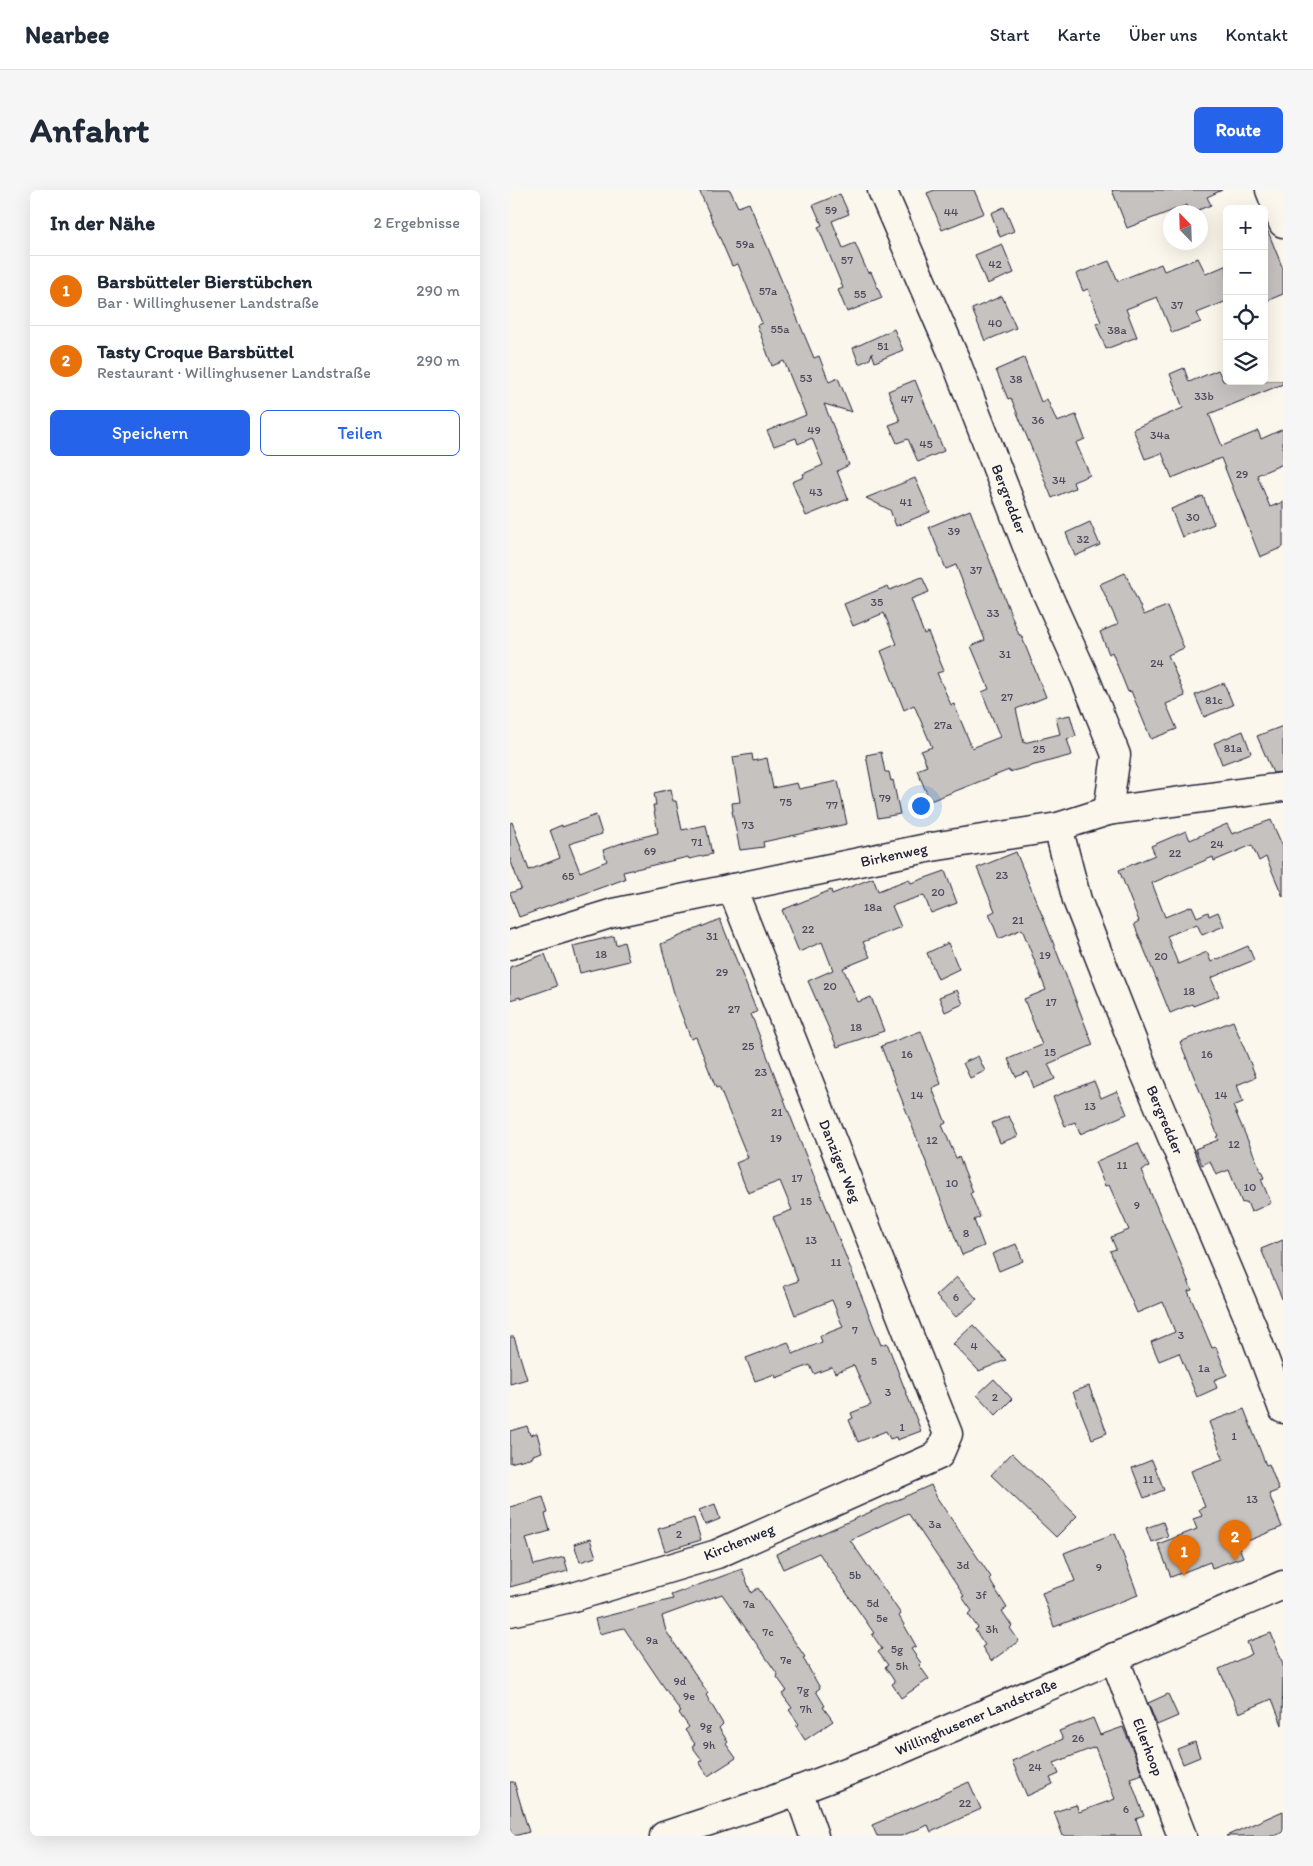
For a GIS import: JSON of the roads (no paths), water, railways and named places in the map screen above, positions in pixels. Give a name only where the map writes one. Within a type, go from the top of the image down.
[{"type":"street","name":"Bergredder","points":[[882,190],[955,359],[1035,567],[1085,678],[1116,755],[1108,811]]},
{"type":"street","points":[[1270,190],[1283,222]]},
{"type":"street","name":"Birkenweg","points":[[510,945],[613,913],[932,847],[1058,827],[1108,811],[1283,787]]},
{"type":"street","name":"Bergredder","points":[[1058,827],[1077,900],[1145,1073],[1252,1326],[1283,1409]]},
{"type":"street","name":"Danziger Weg","points":[[732,888],[948,1434]]},
{"type":"street","name":"Kirchenweg","points":[[510,1612],[570,1598],[717,1554],[939,1455],[948,1434]]},
{"type":"street","name":"Willinghusener Landstraße","points":[[664,1836],[870,1763],[1283,1585]]},
{"type":"street","name":"Ellerhoop","points":[[1114,1657],[1182,1836]]},
{"type":"street","points":[[798,1790],[814,1836]]},
{"type":"place","name":"Tasty Croque Barsbüttel","points":[[1235,1561]]},
{"type":"place","name":"Barsbütteler Bierstübchen","points":[[1184,1576]]}]
